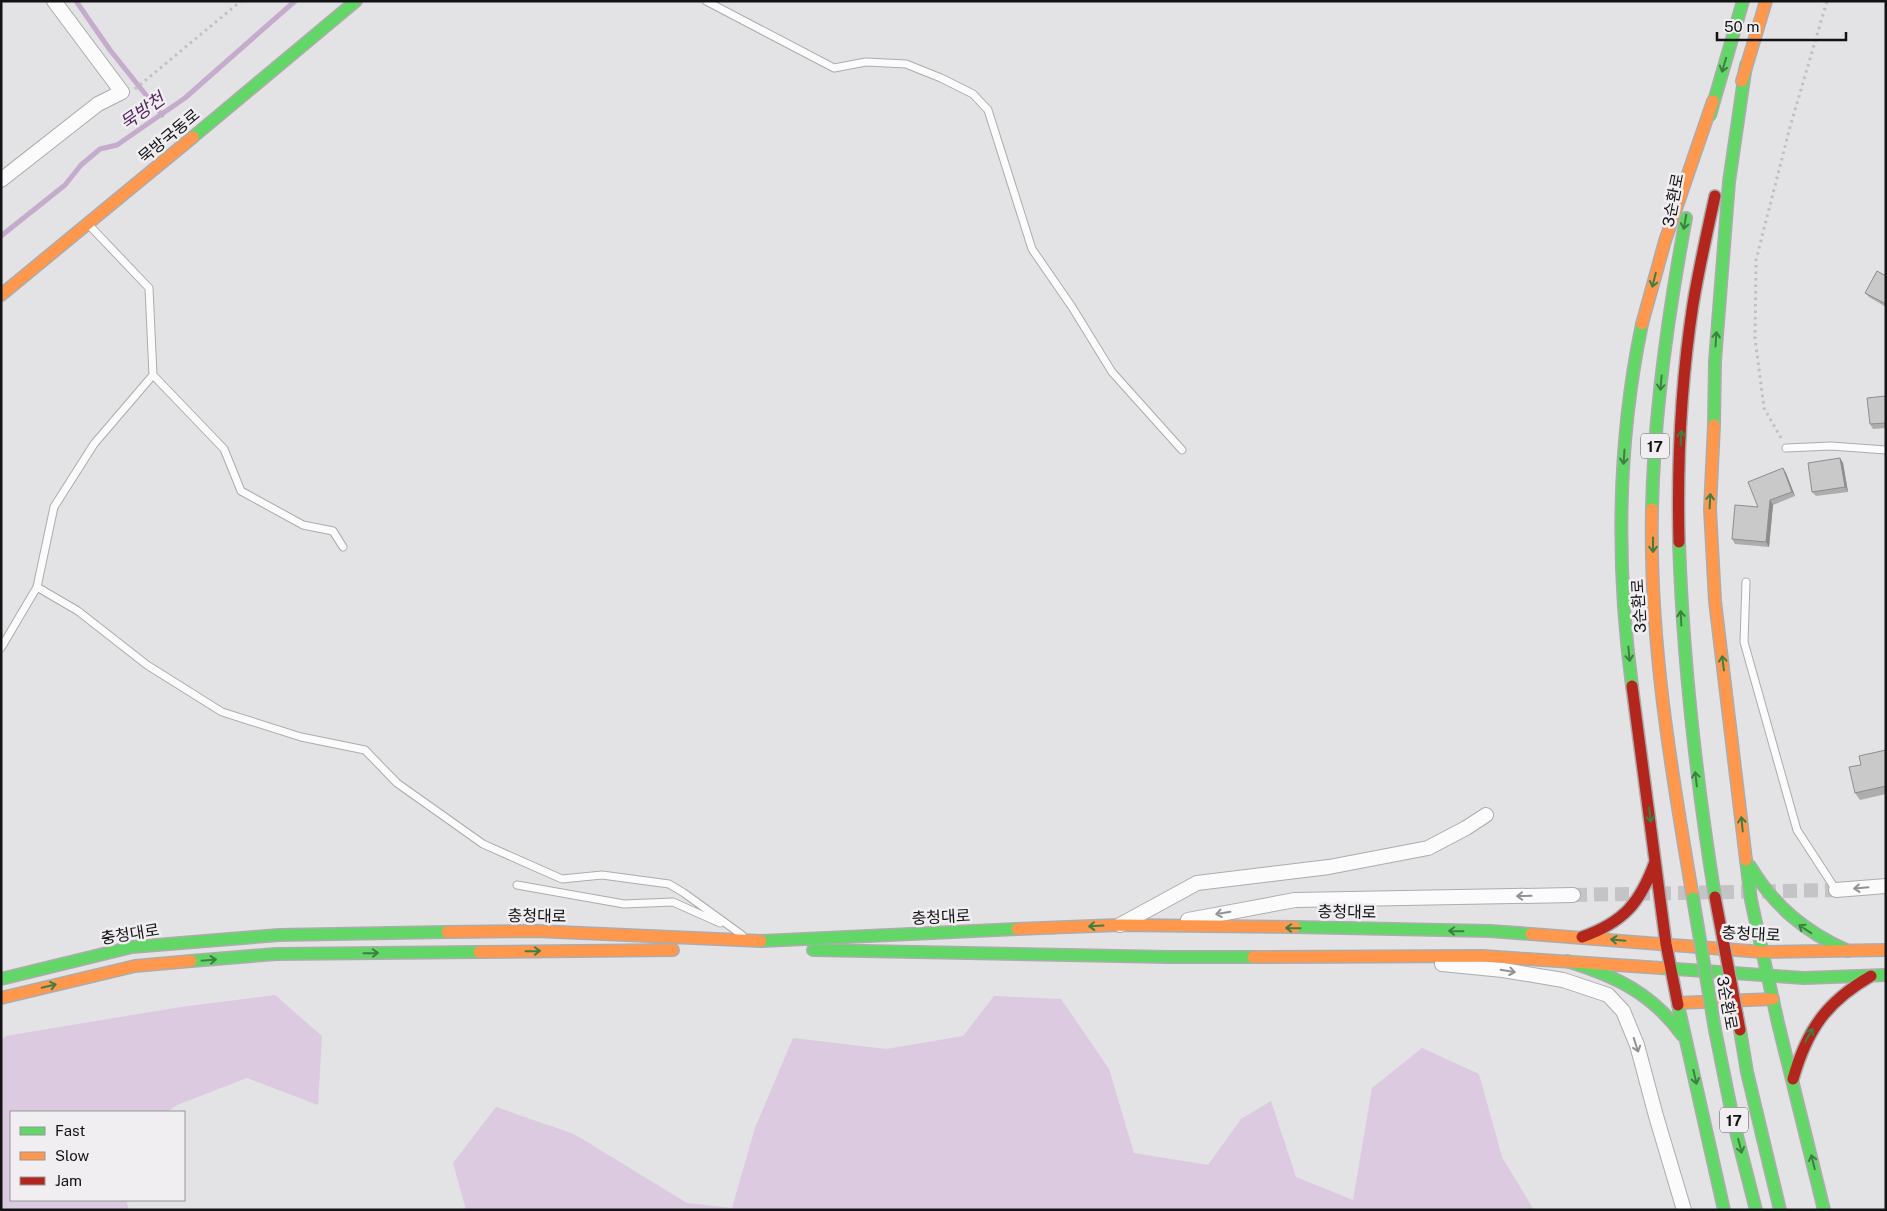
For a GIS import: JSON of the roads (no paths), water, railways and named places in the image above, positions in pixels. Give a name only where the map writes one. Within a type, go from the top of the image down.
[{"type":"main road","name":"묵방국동로","points":[[1,295],[356,1]]},
{"type":"main road","name":"3순환로","points":[[1743,1],[1713,101],[1692,186],[1673,285],[1662,367],[1653,473],[1653,550],[1657,640],[1665,715],[1693,898],[1715,1030],[1734,1124],[1756,1210]]},
{"type":"main road","name":"3순환로","points":[[1766,1],[1746,65],[1716,192],[1691,322],[1678,491],[1678,573],[1682,652],[1702,823],[1747,1072],[1780,1210]]},
{"type":"main road","points":[[1746,65],[1729,182],[1715,361],[1710,509],[1715,601],[1746,859],[1741,900],[1762,952],[1824,1210]]},
{"type":"main road","points":[[1713,101],[1658,260],[1641,329],[1631,386],[1624,458],[1621,524],[1622,585],[1631,682],[1656,860],[1672,906],[1666,944],[1724,1210]]},
{"type":"main road","points":[[1746,859],[1763,888],[1783,911],[1805,929],[1848,951]]},
{"type":"main road","points":[[1582,937],[1601,931],[1623,917],[1640,896],[1656,860]]},
{"type":"main road","points":[[1672,906],[1741,900]]},
{"type":"main road","name":"충청대로","points":[[1,979],[132,947],[278,935],[536,932],[750,941],[1119,925],[1159,925],[1490,931],[1762,952],[1886,950]]},
{"type":"main road","name":"충청대로","points":[[1,998],[135,966],[276,954],[688,950],[1169,957],[1483,956],[1804,978],[1886,975]]},
{"type":"main road","points":[[1567,961],[1601,972],[1632,986],[1669,1017],[1687,1044]]},
{"type":"main road","points":[[1793,1081],[1803,1047],[1821,1016],[1839,996],[1871,976]]},
{"type":"main road","points":[[1678,1003],[1773,999]]},
{"type":"street","points":[[1,180],[98,104],[122,92],[54,1]]},
{"type":"street","points":[[1119,925],[1197,883],[1329,867],[1428,848],[1486,815]]},
{"type":"street","points":[[1836,890],[1886,886]]},
{"type":"street","points":[[1159,925],[1294,900],[1573,895]]},
{"type":"street","points":[[1372,956],[1503,970],[1563,980],[1608,995],[1624,1011],[1637,1044],[1684,1210]]},
{"type":"street","points":[[1871,976],[1886,984]]},
{"type":"lane","points":[[706,1],[834,68],[866,62],[906,64],[941,78],[973,94],[988,110],[1032,249],[1072,307],[1112,372],[1182,450]]},
{"type":"lane","points":[[88,224],[148,288],[153,375],[224,450],[242,491],[302,525],[333,531],[343,547]]},
{"type":"lane","points":[[1,648],[38,587],[54,507],[94,444],[153,375]]},
{"type":"lane","points":[[1786,448],[1831,446],[1886,450]]},
{"type":"lane","points":[[1746,582],[1744,642],[1794,821],[1797,830],[1836,890]]},
{"type":"lane","points":[[38,587],[78,611],[147,665],[222,712],[301,737],[365,750],[398,784],[483,844],[562,879],[602,875],[669,884],[750,941]]},
{"type":"lane","points":[[517,885],[624,904],[673,902],[734,930]]},
{"type":"waterway","points":[[76,1],[110,50],[162,115]]},
{"type":"waterway","name":"묵방천","points":[[1,236],[65,185],[81,165],[100,149],[117,145],[185,98],[295,1]]},
{"type":"tunnel","points":[[1573,895],[1836,890]]}]
